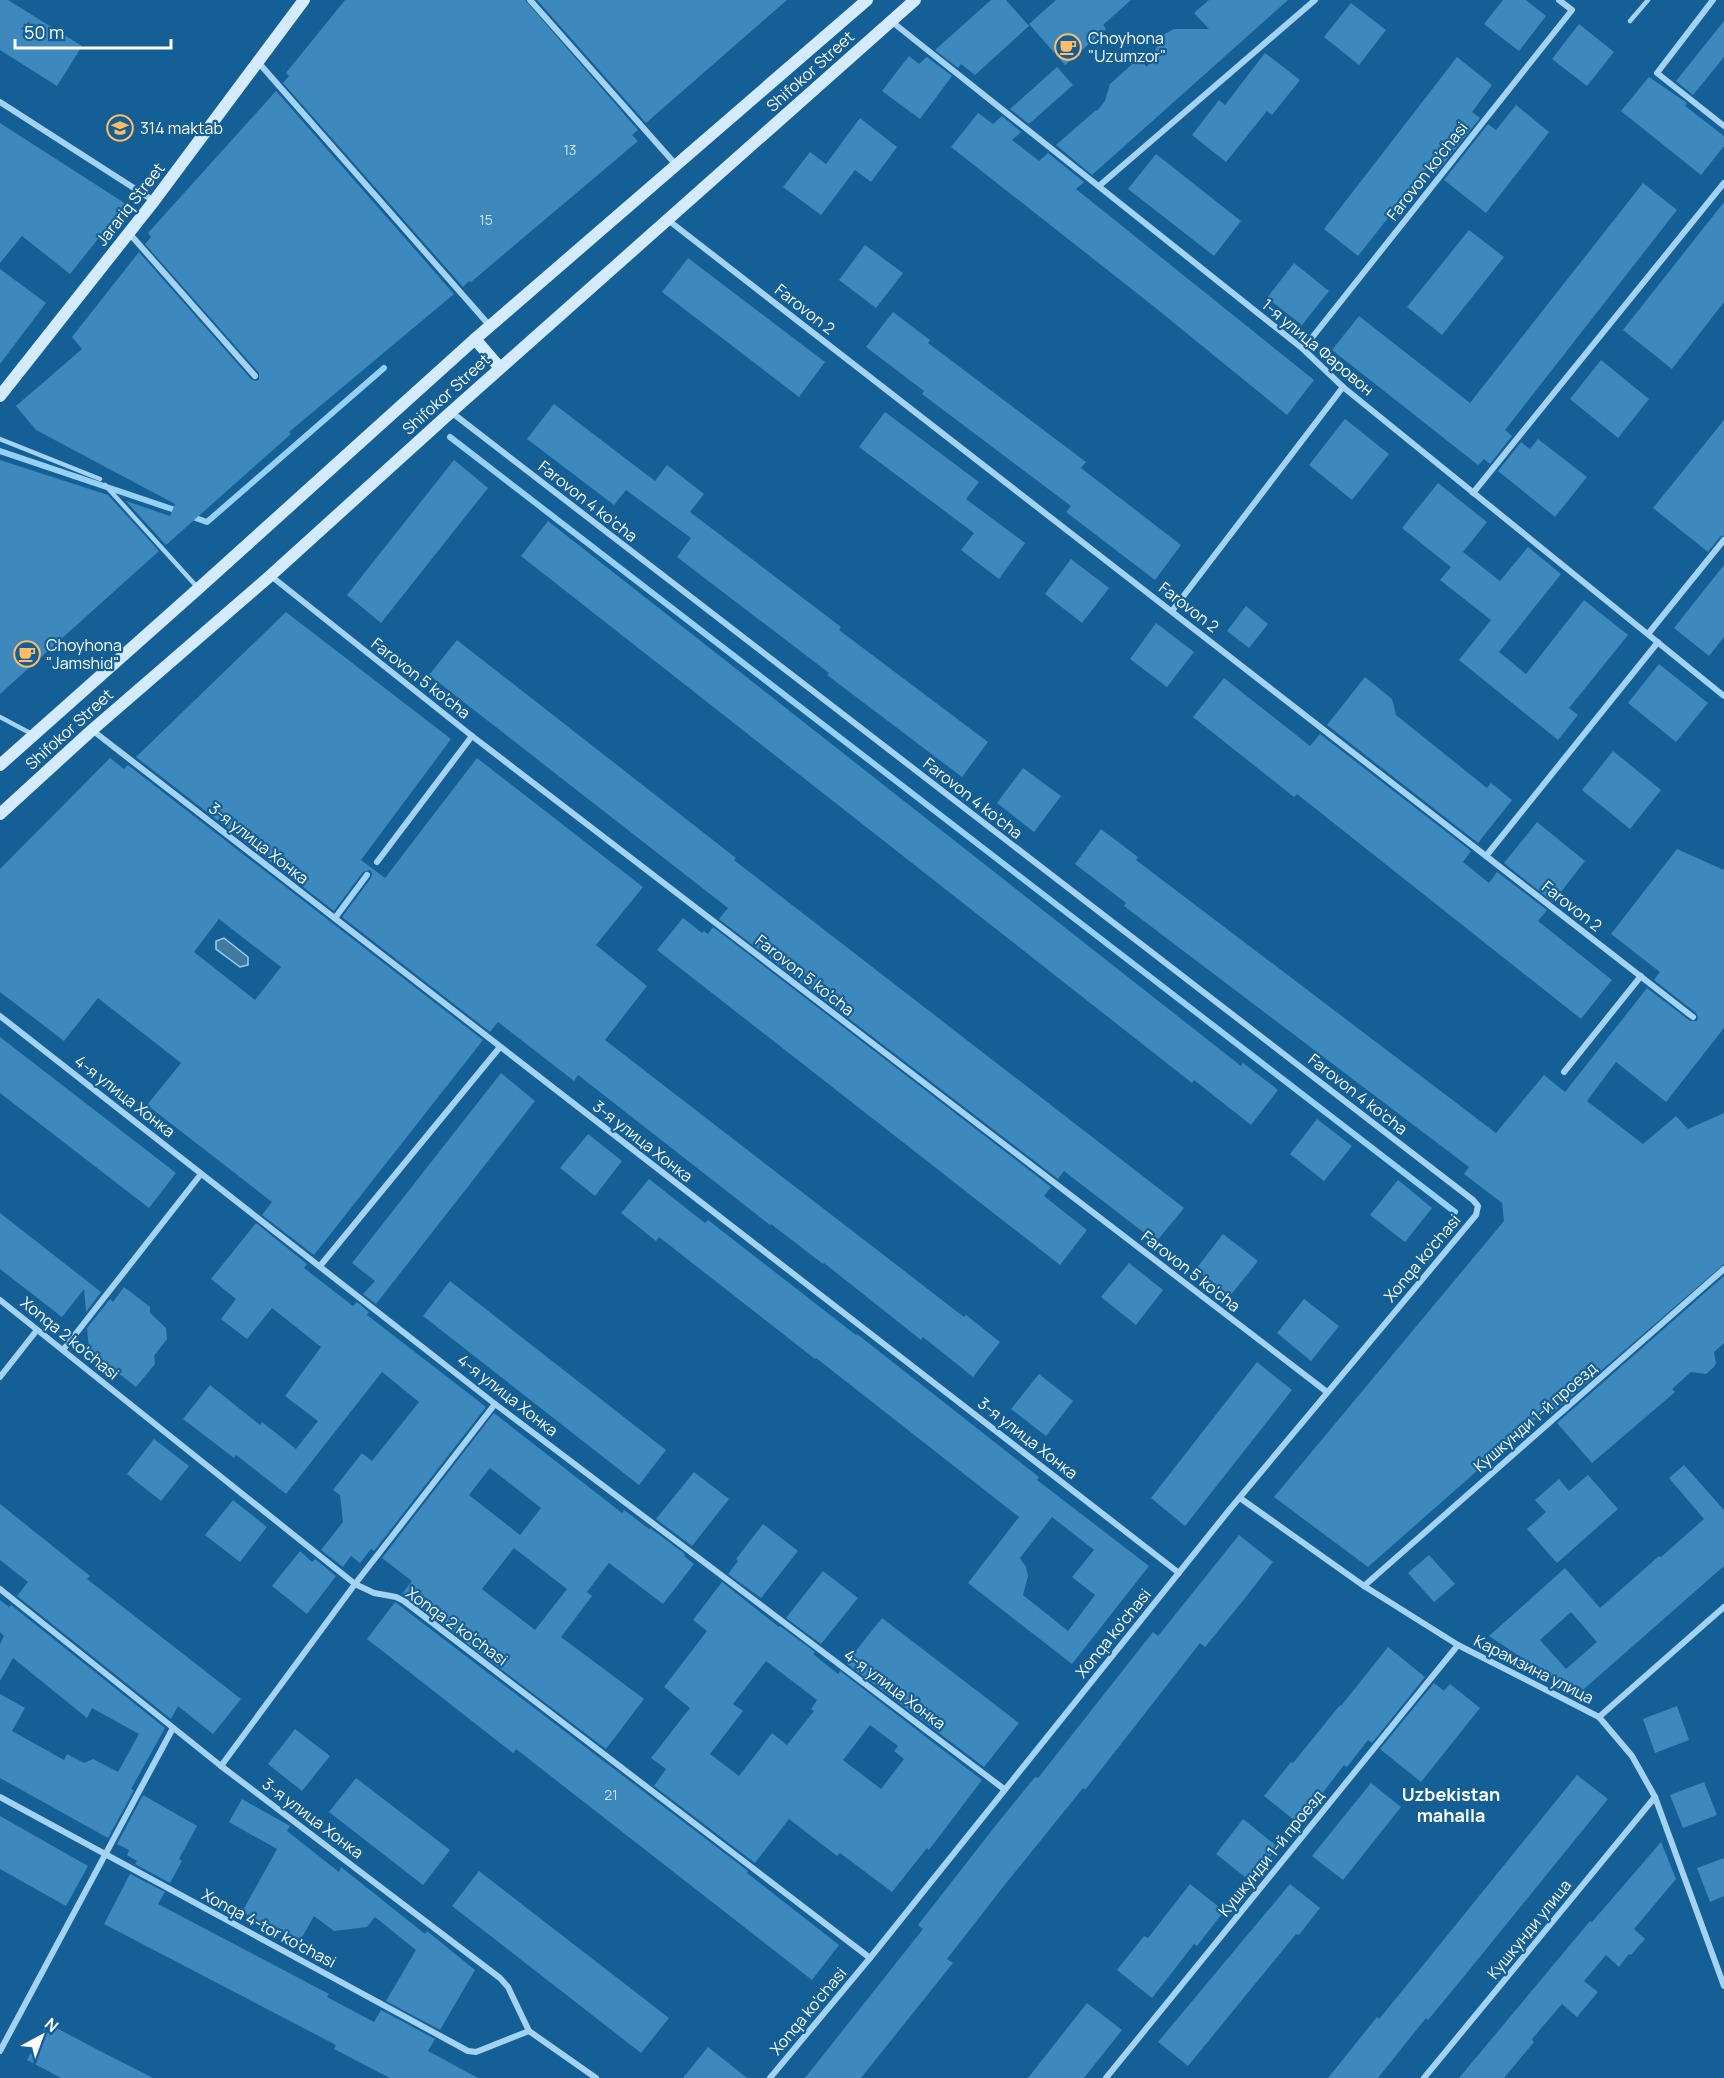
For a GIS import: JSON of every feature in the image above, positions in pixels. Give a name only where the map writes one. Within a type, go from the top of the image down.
[{"type":"main road","name":"Jarariq Street","points":[[0,396],[154,201],[304,0]]},
{"type":"main road","name":"Shifokor Street","points":[[0,765],[475,339],[867,0]]},
{"type":"main road","name":"Shifokor Street","points":[[0,814],[915,0]]},
{"type":"main road","points":[[475,339],[500,368]]},
{"type":"street","points":[[531,0],[677,166]]},
{"type":"street","points":[[1099,186],[1315,0]]},
{"type":"street","name":"Farovon ko'chasi","points":[[1303,349],[1572,9],[1559,0]]},
{"type":"street","points":[[1713,0],[1657,73],[1724,126]]},
{"type":"street","name":"1-я улица Фаровон","points":[[891,21],[1303,349],[1343,387],[1724,696]]},
{"type":"street","points":[[258,62],[490,326]]},
{"type":"street","points":[[0,102],[154,201]]},
{"type":"street","points":[[1473,493],[1724,183]]},
{"type":"street","name":"Farovon 2","points":[[668,219],[1693,1017]]},
{"type":"street","points":[[129,233],[255,376]]},
{"type":"street","points":[[1172,611],[1343,387]]},
{"type":"street","name":"Farovon 4 ko'cha","points":[[451,412],[1454,1185],[1478,1206]]},
{"type":"street","points":[[1648,634],[1724,540]]},
{"type":"street","name":"Farovon 5 ko'cha","points":[[270,576],[472,736],[1327,1392]]},
{"type":"street","points":[[1486,856],[1658,642]]},
{"type":"street","name":"3-я улица Хонка","points":[[92,730],[1179,1573]]},
{"type":"street","points":[[377,862],[472,736]]},
{"type":"street","points":[[335,918],[367,875]]},
{"type":"street","points":[[1564,1072],[1641,976]]},
{"type":"street","name":"4-я улица Хонка","points":[[0,1016],[495,1404],[1004,1789]]},
{"type":"street","points":[[320,1266],[500,1047]]},
{"type":"street","points":[[63,1350],[201,1174]]},
{"type":"street","name":"Xonqa ko'chasi","points":[[770,2078],[870,1958],[1240,1498],[1476,1215],[1478,1206]]},
{"type":"street","name":"Кушкунди 1-й проезд","points":[[1364,1586],[1724,1269]]},
{"type":"street","name":"Xonqa 2 ko'chasi","points":[[0,1300],[355,1584],[374,1593],[396,1597],[404,1601],[870,1958]]},
{"type":"street","points":[[0,1377],[37,1330]]},
{"type":"street","points":[[221,1766],[355,1584],[495,1404]]},
{"type":"street","name":"Карамзина улица","points":[[1240,1498],[1364,1586],[1458,1646],[1599,1717],[1632,1756],[1654,1797],[1724,1986]]},
{"type":"street","name":"3-я улица Хонка","points":[[0,1588],[221,1766],[500,1978],[508,1987],[530,2031],[596,2078]]},
{"type":"street","points":[[1599,1717],[1724,1607]]},
{"type":"street","name":"Кушкунди 1-й проезд","points":[[1106,2078],[1458,1646]]},
{"type":"street","points":[[0,2051],[173,1728]]},
{"type":"street","name":"Xonqa 4-tor ko'chasi","points":[[0,1797],[468,2051],[476,2052],[530,2031]]},
{"type":"street","name":"Кушкунди улица","points":[[1424,2078],[1654,1797]]},
{"type":"lane","points":[[1630,21],[1648,0]]},
{"type":"lane","points":[[0,439],[100,479]]},
{"type":"lane","points":[[105,485],[199,588]]},
{"type":"lane","points":[[0,717],[33,735]]},
{"type":"water","points":[[224,938],[248,957],[248,965],[240,967],[216,949],[216,941]]},
{"type":"building","points":[[0,0],[8,0],[82,46],[57,86],[0,50]]},
{"type":"building","points":[[345,0],[525,0],[638,130],[632,135],[638,141],[463,287],[283,83],[289,76],[286,73]]},
{"type":"building","points":[[537,0],[787,0],[646,123]]},
{"type":"building","points":[[991,0],[1006,0],[1029,26],[975,75],[961,64],[958,68],[935,50]]},
{"type":"building","name":"Choyhona \"Uzumzor\"","points":[[1056,0],[1131,0],[1103,25],[1106,29],[1065,65],[1029,24]]},
{"type":"building","points":[[1209,0],[1288,0],[1092,175],[1056,145],[1097,111],[1105,101],[1110,84],[1139,58],[1147,67],[1163,35],[1174,29],[1209,29],[1194,13]]},
{"type":"building","points":[[1503,0],[1526,0],[1546,16],[1519,51],[1484,24]]},
{"type":"building","points":[[1351,3],[1386,30],[1359,65],[1324,37]]},
{"type":"building","points":[[1724,21],[1724,57],[1693,95],[1676,81]]},
{"type":"building","points":[[1579,24],[1614,52],[1587,86],[1552,59]]},
{"type":"building","points":[[1265,53],[1300,80],[1272,115],[1267,111],[1226,162],[1192,135],[1219,100],[1225,105]]},
{"type":"building","points":[[909,56],[919,64],[927,57],[952,76],[920,119],[882,91]]},
{"type":"building","points":[[1457,57],[1492,85],[1472,112],[1480,118],[1436,173],[1428,167],[1358,256],[1324,229]]},
{"type":"building","points":[[1057,67],[1073,85],[1029,124],[1010,109]]},
{"type":"building","points":[[1649,77],[1687,103],[1685,106],[1724,136],[1724,146],[1701,175],[1621,111]]},
{"type":"building","points":[[276,91],[454,294],[289,432],[291,434],[166,545],[126,501],[170,516],[175,504],[36,430],[16,406],[82,349],[72,337],[139,252],[251,379],[259,380],[259,373],[145,244],[151,237],[148,233]]},
{"type":"building","points":[[1516,105],[1549,132],[1486,213],[1444,180],[1488,124],[1496,130]]},
{"type":"building","points":[[978,113],[993,124],[1002,116],[1021,132],[1012,140],[1039,161],[1048,153],[1084,182],[1076,189],[1314,380],[1287,415],[1152,305],[951,147]]},
{"type":"building","points":[[860,118],[897,147],[871,182],[855,170],[821,215],[783,187],[810,152],[826,164]]},
{"type":"building","points":[[0,123],[126,204],[70,274],[22,236],[0,263]]},
{"type":"building","points":[[1156,154],[1241,221],[1214,256],[1128,189]]},
{"type":"building","points":[[1643,183],[1677,210],[1505,430],[1512,436],[1490,464],[1484,459],[1478,465],[1332,350],[1359,316],[1470,403]]},
{"type":"building","points":[[1724,202],[1724,302],[1672,369],[1623,330]]},
{"type":"building","points":[[1469,230],[1504,257],[1442,335],[1407,307]]},
{"type":"building","points":[[865,245],[903,273],[876,308],[839,280]]},
{"type":"building","points":[[688,258],[825,362],[799,397],[662,292]]},
{"type":"building","points":[[1294,263],[1329,291],[1302,325],[1267,298]]},
{"type":"building","points":[[0,269],[46,303],[0,364]]},
{"type":"building","points":[[893,312],[930,340],[928,343],[1086,462],[1081,468],[1181,545],[1155,580],[1066,512],[1071,506],[922,394],[924,391],[866,347]]},
{"type":"building","points":[[1601,360],[1649,399],[1618,438],[1570,399]]},
{"type":"building","points":[[554,404],[655,481],[667,465],[704,494],[690,512],[841,627],[839,630],[988,742],[962,777],[677,557],[691,538],[626,490],[614,505],[527,439]]},
{"type":"building","points":[[885,412],[979,482],[966,499],[1025,543],[999,579],[961,550],[974,533],[859,447]]},
{"type":"building","points":[[1345,419],[1389,454],[1352,500],[1309,465]]},
{"type":"building","points":[[1724,420],[1724,535],[1708,552],[1653,508]]},
{"type":"building","points":[[1538,439],[1587,477],[1555,517],[1498,471],[1521,442],[1530,449]]},
{"type":"building","points":[[0,460],[108,495],[159,551],[0,694]]},
{"type":"building","points":[[454,460],[488,488],[381,623],[347,595]]},
{"type":"building","points":[[1438,483],[1487,522],[1463,552],[1500,581],[1528,547],[1561,574],[1499,652],[1526,674],[1584,600],[1628,635],[1569,708],[1578,715],[1558,740],[1459,660],[1491,620],[1440,580],[1451,567],[1402,528]]},
{"type":"building","points":[[548,521],[1241,1066],[1243,1063],[1278,1090],[1251,1125],[1194,1080],[1192,1083],[521,556]]},
{"type":"building","points":[[1071,559],[1109,588],[1082,623],[1045,594]]},
{"type":"building","points":[[1724,565],[1724,637],[1709,656],[1674,628]]},
{"type":"building","points":[[1246,606],[1268,624],[1249,648],[1227,631]]},
{"type":"building","points":[[286,612],[451,739],[361,860],[385,878],[477,758],[643,887],[596,945],[647,986],[605,1040],[964,1317],[966,1315],[1000,1342],[973,1377],[923,1337],[921,1340],[824,1263],[770,1225],[578,1075],[574,1081],[498,1022],[490,1032],[342,917],[371,878],[370,870],[363,872],[334,911],[136,757]]},
{"type":"building","points":[[1156,623],[1194,652],[1167,687],[1130,659]]},
{"type":"building","points":[[457,640],[736,858],[734,860],[1184,1208],[1156,1242],[1064,1171],[1058,1179],[719,919],[728,908],[429,675]]},
{"type":"building","points":[[1659,664],[1708,703],[1676,742],[1628,703]]},
{"type":"building","points":[[1365,677],[1392,699],[1396,715],[1487,788],[1491,783],[1512,800],[1478,843],[1327,725]]},
{"type":"building","points":[[1224,678],[1310,746],[1320,734],[1471,851],[1463,862],[1489,883],[1497,872],[1547,910],[1538,921],[1612,980],[1581,1019],[1297,794],[1294,797],[1193,717]]},
{"type":"building","points":[[1613,751],[1661,790],[1630,829],[1582,790]]},
{"type":"building","points":[[110,758],[124,769],[128,765],[483,1040],[314,1255],[262,1215],[272,1202],[147,1105],[181,1063],[98,998],[64,1041],[0,992],[0,869]],"holes":[[[219,919],[281,967],[255,1000],[194,952]]]},
{"type":"building","points":[[1023,768],[1061,796],[1034,832],[997,803]]},
{"type":"building","points":[[1537,822],[1585,861],[1553,902],[1504,863]]},
{"type":"building","points":[[1101,829],[1138,857],[1136,860],[1496,1133],[1544,1075],[1565,1092],[1647,988],[1690,1021],[1697,1021],[1696,1013],[1654,980],[1660,972],[1611,934],[1677,849],[1724,870],[1724,1028],[1666,1102],[1616,1062],[1587,1101],[1643,1144],[1676,1116],[1688,1129],[1724,1113],[1724,1264],[1550,1415],[1546,1410],[1368,1567],[1274,1497],[1504,1221],[1502,1203],[1464,1174],[1469,1167],[1124,906],[1126,903],[1075,864]]},
{"type":"building","points":[[683,918],[702,933],[704,931],[708,934],[713,927],[1051,1187],[1044,1196],[1087,1230],[1060,1265],[657,950]]},
{"type":"building","points":[[0,1037],[176,1173],[149,1208],[0,1093]]},
{"type":"building","points":[[501,1073],[535,1101],[376,1304],[363,1294],[375,1281],[352,1263]]},
{"type":"building","points":[[1317,1119],[1352,1146],[1324,1181],[1290,1154]]},
{"type":"building","points":[[588,1134],[622,1161],[595,1196],[560,1168]]},
{"type":"building","points":[[649,1179],[705,1223],[708,1220],[857,1334],[1039,1477],[1037,1480],[1149,1566],[1072,1664],[968,1583],[1019,1517],[659,1237],[656,1241],[621,1213]],"holes":[[[1052,1517],[1094,1550],[1072,1577],[1095,1595],[1068,1631],[1023,1595],[1028,1576],[1026,1567],[1020,1558]]]},
{"type":"building","points":[[1398,1180],[1432,1208],[1405,1242],[1370,1215]]},
{"type":"building","points":[[0,1213],[101,1292],[86,1312],[84,1289],[62,1317],[0,1269]]},
{"type":"building","points":[[256,1223],[307,1264],[304,1268],[353,1306],[357,1302],[369,1312],[367,1315],[486,1407],[374,1551],[371,1549],[360,1563],[351,1556],[343,1567],[321,1550],[343,1522],[340,1495],[333,1490],[362,1453],[372,1461],[419,1402],[382,1372],[286,1494],[236,1455],[234,1458],[183,1419],[210,1385],[260,1425],[262,1422],[296,1449],[318,1421],[285,1396],[321,1347],[272,1308],[247,1339],[221,1319],[236,1299],[211,1279]]},
{"type":"building","points":[[1223,1234],[1258,1261],[1230,1296],[1196,1269]]},
{"type":"building","points":[[1129,1263],[1163,1290],[1136,1325],[1101,1297]]},
{"type":"building","points":[[1724,1276],[1724,1343],[1714,1352],[1716,1363],[1714,1367],[1706,1374],[1691,1372],[1672,1389],[1675,1392],[1592,1463],[1557,1423]]},
{"type":"building","points":[[450,1281],[666,1450],[639,1485],[423,1316]]},
{"type":"building","points":[[124,1287],[150,1307],[150,1313],[166,1328],[167,1339],[154,1356],[155,1364],[136,1387],[89,1350],[87,1328],[110,1299],[113,1302]]},
{"type":"building","points":[[1304,1299],[1339,1326],[1311,1361],[1277,1333]]},
{"type":"building","points":[[1257,1362],[1292,1390],[1185,1526],[1151,1498]]},
{"type":"building","points":[[1039,1374],[1073,1401],[1046,1436],[1011,1409]]},
{"type":"building","points":[[494,1413],[622,1513],[624,1510],[650,1528],[685,1554],[684,1556],[694,1564],[663,1604],[609,1563],[587,1592],[592,1596],[561,1637],[644,1699],[606,1749],[402,1594],[412,1581],[382,1558]],"holes":[[[490,1468],[541,1508],[520,1535],[469,1495]],[[514,1548],[567,1589],[535,1630],[482,1589]]]},
{"type":"building","points":[[154,1439],[189,1466],[161,1501],[127,1474]]},
{"type":"building","points":[[1684,1465],[1724,1510],[1724,1566],[1584,1689],[1591,1696],[1587,1701],[1489,1636],[1565,1568],[1600,1608],[1659,1556],[1661,1557],[1704,1519],[1669,1478]],"holes":[[[1571,1612],[1597,1642],[1566,1669],[1540,1640]]]},
{"type":"building","points":[[694,1472],[729,1499],[692,1546],[656,1519]]},
{"type":"building","points":[[1588,1475],[1618,1509],[1557,1563],[1527,1529],[1546,1512],[1535,1500],[1559,1479],[1569,1491]]},
{"type":"building","points":[[233,1500],[267,1527],[240,1562],[205,1535]]},
{"type":"building","points":[[0,1504],[90,1576],[87,1579],[241,1699],[213,1734],[178,1706],[171,1719],[17,1596],[28,1582],[0,1560]]},
{"type":"building","points":[[763,1524],[798,1551],[761,1598],[728,1574],[738,1561],[736,1559]]},
{"type":"building","points":[[1239,1535],[1273,1562],[1246,1597],[1205,1647],[1200,1643],[1085,1790],[1083,1788],[1003,1887],[947,1959],[953,1963],[861,2078],[805,2078],[923,1929],[918,1925],[996,1825],[1035,1777],[1038,1778],[1153,1632],[1158,1636]]},
{"type":"building","points":[[300,1551],[312,1562],[315,1559],[336,1576],[307,1614],[272,1586]]},
{"type":"building","points":[[1429,1555],[1455,1584],[1434,1602],[1408,1573]]},
{"type":"building","points":[[823,1571],[858,1598],[821,1644],[786,1618]]},
{"type":"building","points":[[722,1582],[815,1652],[813,1654],[838,1674],[840,1671],[982,1780],[929,1850],[927,1848],[892,1892],[840,1853],[837,1856],[789,1819],[755,1863],[654,1786],[666,1769],[651,1758],[690,1708],[664,1687],[707,1631],[693,1620]],"holes":[[[766,1661],[817,1700],[811,1709],[814,1711],[787,1745],[772,1733],[739,1776],[710,1754],[743,1711],[733,1704]],[[870,1725],[898,1746],[894,1751],[904,1759],[881,1789],[843,1760]]]},
{"type":"building","points":[[0,1600],[9,1607],[11,1605],[165,1728],[131,1789],[134,1790],[108,1838],[0,1778],[0,1694],[25,1708],[12,1731],[64,1760],[67,1754],[84,1763],[93,1759],[118,1772],[139,1734],[92,1708],[87,1718],[13,1658],[0,1681],[0,1644],[4,1636],[0,1632]]},
{"type":"building","points":[[395,1602],[748,1871],[747,1873],[839,1945],[812,1980],[516,1749],[513,1753],[367,1639]]},
{"type":"building","points":[[882,1618],[1019,1723],[984,1767],[846,1663]]},
{"type":"building","points":[[1388,1647],[1425,1677],[1372,1743],[1368,1740],[1347,1767],[1344,1765],[1299,1824],[1264,1796]]},
{"type":"building","points":[[1434,1683],[1444,1691],[1450,1684],[1480,1708],[1421,1782],[1380,1749]]},
{"type":"building","points":[[1677,1706],[1689,1740],[1655,1753],[1643,1719]]},
{"type":"building","points":[[295,1729],[330,1756],[302,1791],[268,1764]]},
{"type":"building","points":[[1577,1775],[1608,1799],[1466,1974],[1428,2020],[1426,2018],[1378,2078],[1328,2078],[1377,2017],[1379,2019]]},
{"type":"building","points":[[356,1778],[450,1850],[423,1885],[329,1812]]},
{"type":"building","points":[[1704,1782],[1717,1815],[1683,1828],[1670,1795]]},
{"type":"building","points":[[1371,1783],[1401,1807],[1343,1880],[1312,1856]]},
{"type":"building","points":[[143,1795],[197,1826],[179,1859],[182,1861],[170,1883],[135,1864],[137,1861],[127,1855],[129,1850],[117,1844]]},
{"type":"building","points":[[242,1799],[290,1826],[287,1831],[339,1872],[341,1867],[425,1934],[427,1931],[475,1970],[440,2030],[386,2001],[416,1950],[375,1917],[367,1927],[334,1931],[314,1916],[299,1943],[242,1912],[277,1849],[229,1822]]},
{"type":"building","points":[[0,1816],[88,1866],[66,1906],[0,1869]]},
{"type":"building","points":[[1243,1819],[1278,1847],[1250,1881],[1216,1854]]},
{"type":"building","points":[[1661,1842],[1676,1879],[1634,1929],[1645,1939],[1619,1967],[1606,1955],[1584,1981],[1598,1992],[1577,2017],[1562,2004],[1532,2039],[1534,2042],[1504,2078],[1459,2078],[1590,1921],[1592,1922]]},
{"type":"building","points":[[1724,1858],[1724,1896],[1710,1902],[1697,1868]]},
{"type":"building","points":[[479,1871],[669,2018],[641,2053],[452,1906]]},
{"type":"building","points":[[130,1874],[165,1892],[158,1904],[329,1994],[327,1997],[374,2022],[381,2010],[435,2039],[428,2051],[478,2078],[390,2078],[334,2049],[336,2045],[104,1924]]},
{"type":"building","points":[[1190,1884],[1224,1911],[1197,1946],[1194,1944],[1152,1998],[1117,1970],[1144,1936],[1148,1938]]},
{"type":"building","points":[[1290,1884],[1320,1908],[1188,2066],[1158,2042]]},
{"type":"building","points":[[1087,2003],[1122,2030],[1084,2078],[1028,2078]]},
{"type":"building","points":[[47,2023],[153,2078],[61,2078],[27,2060]]},
{"type":"building","points":[[708,2047],[747,2078],[683,2078]]},
{"type":"waterway","points":[[190,516],[207,522],[384,368]]},
{"type":"waterway","points":[[450,437],[1455,1212]]},
{"type":"waterway","points":[[0,451],[178,511]]},
{"type":"place","name":"Choyhona \"Uzumzor\"","points":[[1068,47]]},
{"type":"place","name":"314 maktab","points":[[120,128]]},
{"type":"place","name":"Choyhona \"Jamshid\"","points":[[27,654]]},
{"type":"district","name":"Uzbekistan mahalla","points":[[1451,1805]]}]
